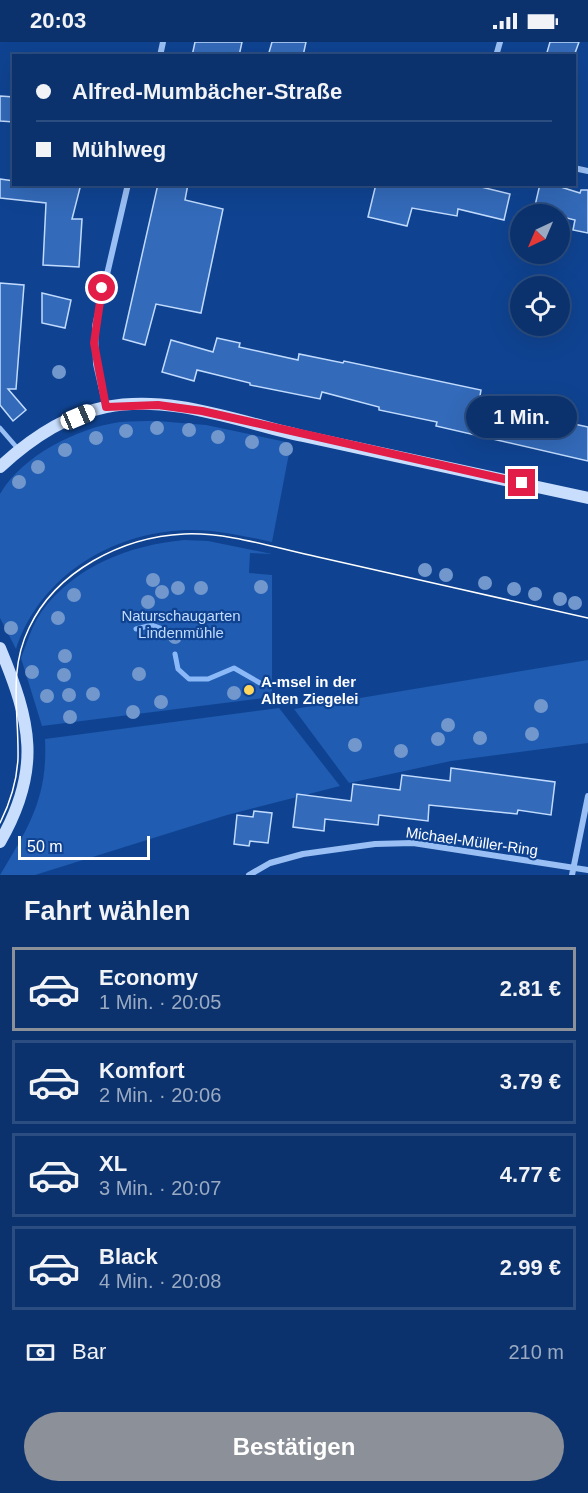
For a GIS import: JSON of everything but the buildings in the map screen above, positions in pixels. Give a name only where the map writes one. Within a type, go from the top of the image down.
[{"type":"street","points":[[106,407],[96,364],[95,326],[128,186]]},
{"type":"street","points":[[0,467],[43,433],[106,407],[158,405],[202,411],[300,435],[588,498]]},
{"type":"street","points":[[0,648],[20,698],[29,748],[29,766],[20,802],[0,842]]},
{"type":"street","points":[[573,871],[588,796]]},
{"type":"street","name":"Michael-Müller-Ring","points":[[249,875],[255,869],[270,863],[303,854],[375,844],[413,843],[573,871],[588,870]]},
{"type":"lane","points":[[0,428],[19,450]]},
{"type":"green space","points":[[157,421],[206,425],[291,443],[272,542],[219,532],[186,530],[158,533],[106,550],[82,563],[42,600],[27,623],[16,649],[0,618],[0,494],[10,480],[36,456],[69,437],[103,425]]},
{"type":"green space","name":"Naturschaugarten Lindenmühle","points":[[184,540],[208,541],[272,554],[250,553],[249,573],[272,575],[272,697],[42,726],[21,658],[38,616],[55,595],[87,570],[105,560],[144,547]]},
{"type":"green space","points":[[588,660],[588,743],[451,761],[349,783],[294,709]]},
{"type":"green space","points":[[279,708],[340,786],[227,815],[35,875],[0,875],[28,826],[40,795],[45,760],[45,739]]},
{"type":"waterway","points":[[136,629],[152,625],[160,628]]},
{"type":"waterway","points":[[175,654],[178,669],[189,679],[208,679],[234,668],[260,683]]},
{"type":"tram line","points":[[0,823],[10,799],[16,775],[18,758],[17,676],[19,660],[29,628],[41,608],[74,574],[93,561],[137,542],[184,534],[217,535],[588,618]]},
{"type":"place","name":"A-msel in der Alten Ziegelei","points":[[249,690]]},
{"type":"route","points":[[102,288],[94,343],[96,364],[106,407],[158,405],[202,411],[300,435],[522,483]]}]
